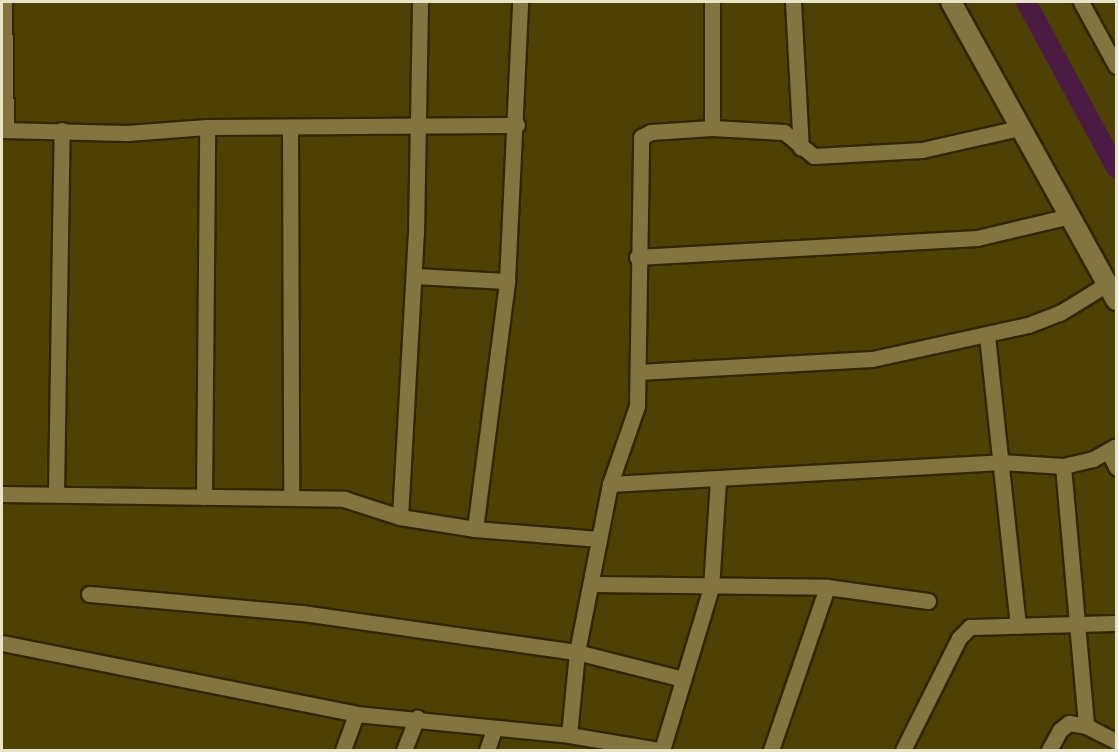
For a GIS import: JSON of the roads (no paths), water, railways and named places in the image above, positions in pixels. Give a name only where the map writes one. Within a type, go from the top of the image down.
[{"type":"street","points":[[4,2],[4,130],[127,133],[207,128],[416,124],[518,125]]},
{"type":"street","points":[[400,517],[414,276],[420,2]]},
{"type":"street","points":[[475,529],[507,281],[518,125],[520,2]]},
{"type":"street","points":[[712,2],[712,128]]},
{"type":"street","points":[[794,2],[801,148]]},
{"type":"street","points":[[638,372],[850,362],[987,336],[1060,313],[1112,292],[951,2]]},
{"type":"street","points":[[1081,2],[1116,66]]},
{"type":"street","points":[[204,497],[207,128]]},
{"type":"street","points":[[290,128],[291,497]]},
{"type":"street","points":[[569,735],[577,652],[610,484],[633,424],[638,372],[637,257],[641,137],[651,132],[712,128],[784,132],[801,148],[814,156],[922,150],[1019,128]]},
{"type":"street","points":[[56,493],[62,130]]},
{"type":"street","points":[[637,257],[977,238],[1070,216]]},
{"type":"street","points":[[414,276],[507,281]]},
{"type":"street","points":[[987,336],[1018,625]]},
{"type":"street","points":[[610,484],[718,481],[1001,462],[1063,466],[1113,449],[1116,467]]},
{"type":"street","points":[[1063,466],[1086,726]]},
{"type":"street","points":[[2,643],[356,714],[417,718],[494,730],[569,735],[586,744],[661,750],[711,588],[718,481]]},
{"type":"street","points":[[2,494],[291,497],[363,502],[400,517],[475,529],[599,539]]},
{"type":"street","points":[[592,584],[711,588],[827,586],[928,601]]},
{"type":"street","points":[[771,750],[827,586]]},
{"type":"street","points":[[89,594],[302,613],[577,652],[683,679]]},
{"type":"street","points":[[903,750],[964,632],[978,625],[1078,626],[1116,623]]},
{"type":"street","points":[[343,750],[356,714]]},
{"type":"street","points":[[405,750],[417,718]]},
{"type":"street","points":[[1049,750],[1066,725],[1086,726],[1116,741]]},
{"type":"street","points":[[487,750],[494,730]]},
{"type":"waterway","points":[[1026,2],[1116,168]]}]
